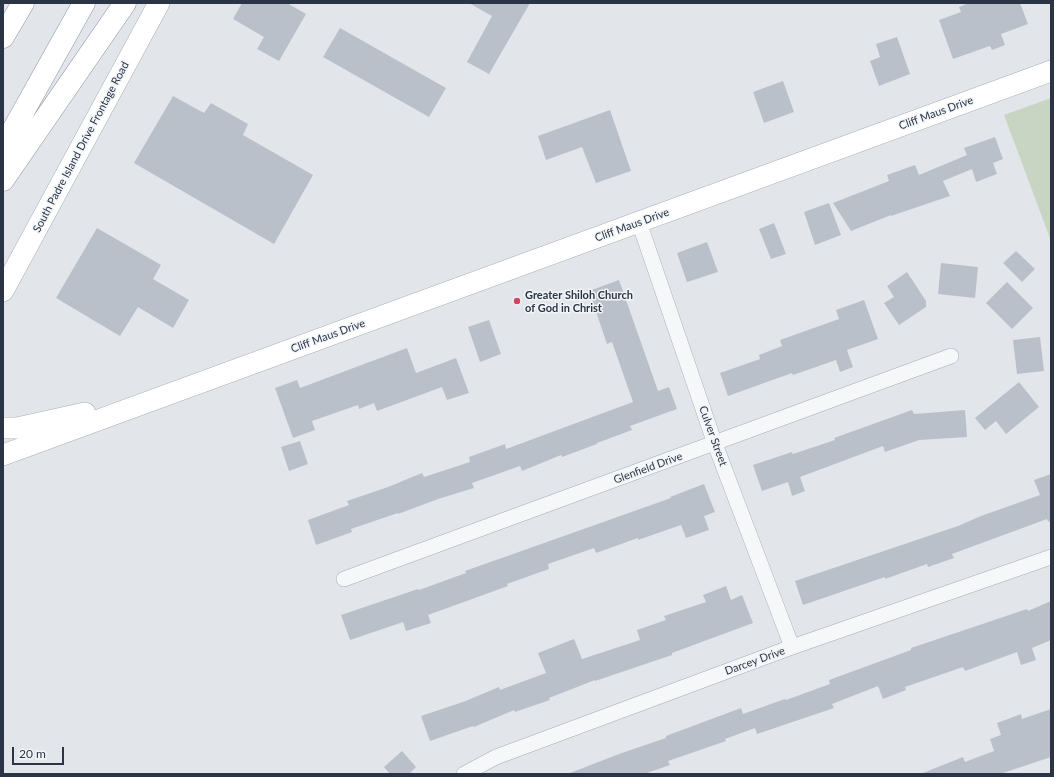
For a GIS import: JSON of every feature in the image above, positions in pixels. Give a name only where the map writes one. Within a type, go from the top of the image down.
[{"type":"highway","points":[[3,37],[23,3]]},
{"type":"highway","points":[[3,148],[84,3]]},
{"type":"highway","points":[[3,180],[125,3]]},
{"type":"street","name":"South Padre Island Drive Frontage Road","points":[[3,291],[159,3]]},
{"type":"street","name":"Cliff Maus Drive","points":[[3,455],[1051,72]]},
{"type":"street","name":"Culver Street","points":[[639,222],[715,444],[792,647]]},
{"type":"street","name":"Glenfield Drive","points":[[344,579],[715,444],[951,356]]},
{"type":"street","name":"Cliff Maus Drive","points":[[3,428],[17,428],[68,417],[213,378]]},
{"type":"street","name":"Darcey Drive","points":[[464,774],[496,756],[792,647],[1051,557]]},
{"type":"green space","points":[[1051,98],[1051,241],[1004,115]]},
{"type":"building","points":[[242,3],[287,3],[306,14],[279,61],[257,49],[264,37],[233,19]]},
{"type":"building","points":[[469,3],[530,3],[489,74],[467,62],[492,16]]},
{"type":"building","points":[[969,3],[1020,3],[1028,24],[1001,34],[1005,45],[992,50],[990,46],[953,59],[939,20],[961,12],[959,7]]},
{"type":"building","points":[[340,28],[446,88],[429,117],[323,57]]},
{"type":"building","points":[[897,37],[910,74],[879,86],[870,61],[880,57],[876,44]]},
{"type":"building","points":[[783,81],[794,112],[764,123],[753,92]]},
{"type":"building","points":[[173,96],[204,113],[211,103],[248,124],[243,135],[313,175],[274,244],[134,163]]},
{"type":"building","points":[[610,110],[631,171],[596,183],[582,147],[546,160],[538,136]]},
{"type":"building","points":[[995,137],[1003,159],[993,163],[997,174],[976,182],[972,169],[943,181],[950,196],[891,215],[851,231],[833,203],[889,181],[887,175],[915,165],[919,175],[967,155],[964,148]]},
{"type":"building","points":[[829,203],[841,235],[815,245],[804,212]]},
{"type":"building","points":[[774,223],[786,254],[771,259],[759,229]]},
{"type":"building","points":[[97,228],[161,265],[153,279],[189,300],[173,328],[138,307],[120,336],[56,298]]},
{"type":"building","points":[[707,242],[718,272],[687,282],[677,253]]},
{"type":"building","points":[[1016,251],[1035,269],[1022,282],[1003,263]]},
{"type":"building","points":[[941,263],[978,267],[975,298],[938,294]]},
{"type":"building","points":[[907,272],[926,301],[926,307],[899,325],[884,303],[894,297],[887,286]]},
{"type":"building","points":[[619,280],[658,391],[669,387],[677,409],[630,426],[632,430],[597,444],[562,457],[561,455],[522,471],[520,466],[472,483],[474,488],[351,529],[352,532],[316,545],[308,520],[349,505],[347,501],[388,487],[422,473],[424,477],[470,462],[469,457],[505,444],[506,449],[633,402],[612,342],[607,344],[589,291]]},
{"type":"building","points":[[1007,282],[1033,308],[1012,329],[986,303]]},
{"type":"building","points":[[864,300],[878,339],[847,350],[853,367],[840,372],[836,360],[793,375],[792,373],[728,396],[720,373],[760,359],[759,355],[782,346],[780,340],[839,319],[836,310]]},
{"type":"building","points":[[489,320],[501,354],[480,362],[468,327]]},
{"type":"building","points":[[1040,337],[1044,371],[1017,374],[1013,340]]},
{"type":"building","points":[[407,348],[416,373],[456,358],[469,393],[447,400],[442,387],[377,411],[374,403],[359,409],[358,405],[312,421],[315,430],[293,438],[275,388],[297,380],[300,388]]},
{"type":"building","points":[[1019,382],[1039,407],[1006,434],[996,421],[985,430],[975,418]]},
{"type":"building","points":[[912,410],[914,414],[965,410],[967,437],[919,440],[885,452],[883,446],[800,477],[805,491],[792,496],[788,482],[762,491],[753,465],[835,440],[834,438]]},
{"type":"building","points":[[300,441],[308,464],[289,471],[281,447]]},
{"type":"building","points":[[1051,474],[1051,521],[1048,522],[1047,519],[952,554],[954,558],[928,567],[927,564],[803,605],[795,581],[958,526],[981,516],[1040,495],[1034,480]]},
{"type":"building","points":[[704,484],[715,512],[704,516],[709,530],[686,538],[681,525],[596,553],[594,548],[548,564],[549,569],[507,584],[508,586],[428,615],[431,623],[406,631],[403,622],[350,640],[341,615],[418,589],[419,590],[466,573],[465,571],[671,498],[670,497]]},
{"type":"building","points":[[726,586],[731,600],[742,595],[753,623],[672,653],[672,655],[595,680],[549,698],[550,700],[515,712],[514,710],[474,727],[473,726],[430,741],[421,716],[463,702],[499,687],[500,690],[546,673],[538,653],[574,639],[582,659],[640,640],[637,630],[666,620],[664,616],[706,602],[703,595]]},
{"type":"building","points":[[1051,601],[1051,640],[1032,648],[1036,660],[1021,665],[1017,652],[965,671],[963,667],[905,687],[906,690],[883,699],[878,686],[832,704],[834,708],[757,734],[755,728],[725,739],[726,741],[668,761],[670,765],[644,774],[570,774],[741,708],[743,714],[785,699],[786,700],[830,684],[829,680],[911,650],[911,648],[1027,609],[1028,611]]},
{"type":"building","points":[[1051,709],[1051,757],[1000,774],[923,774],[963,757],[965,762],[994,751],[990,739],[1001,735],[997,723],[1021,714],[1022,719]]},
{"type":"building","points":[[402,751],[416,767],[409,774],[390,774],[384,767]]},
{"type":"place","name":"Greater Shiloh Church of God in Christ","points":[[517,301]]}]
